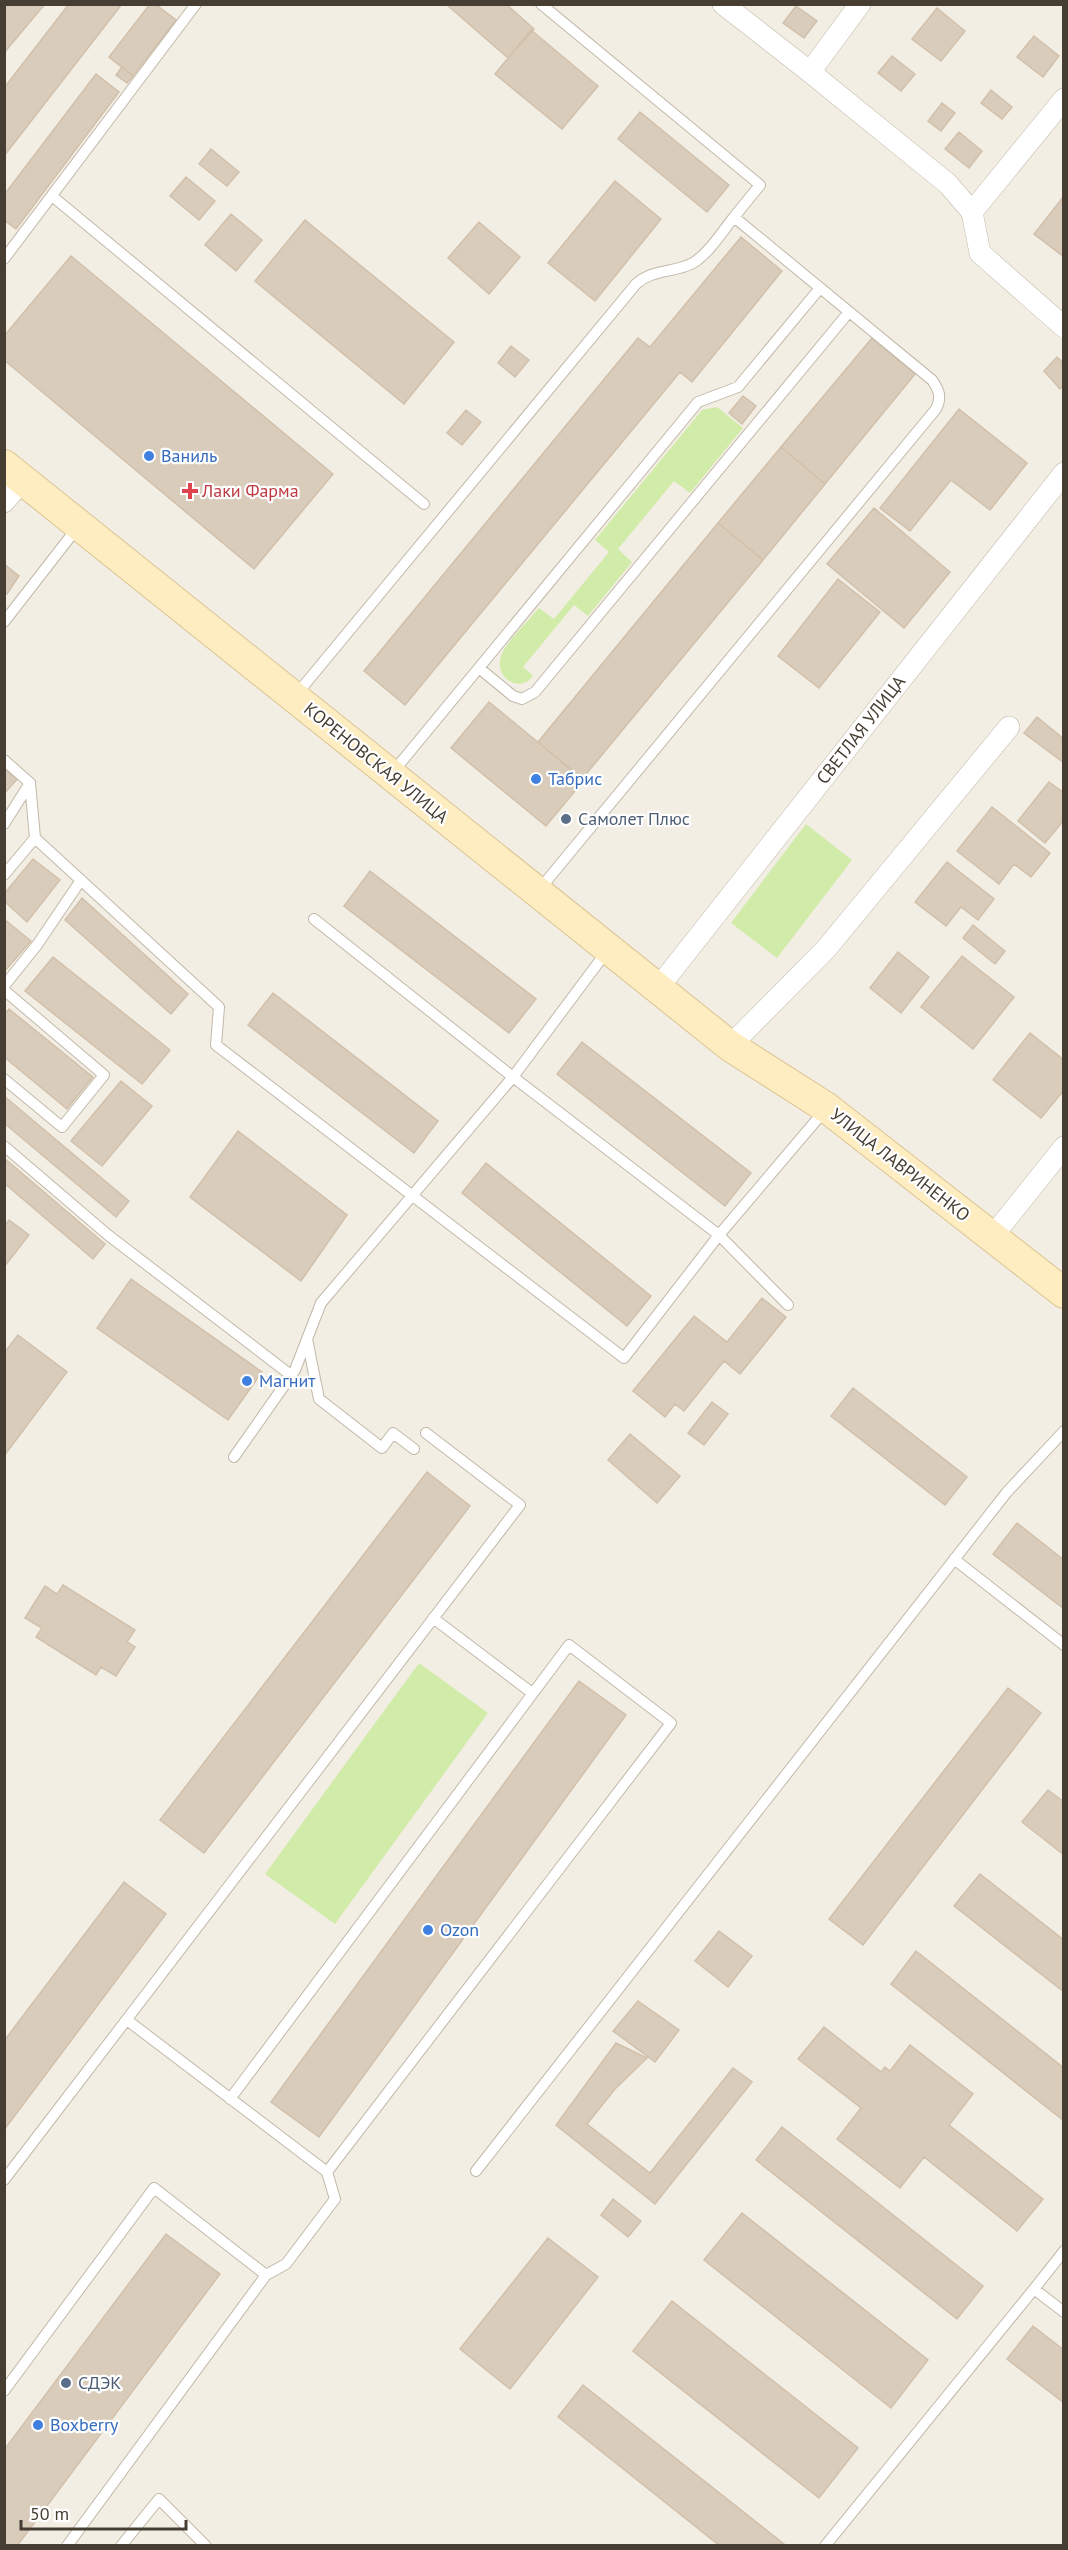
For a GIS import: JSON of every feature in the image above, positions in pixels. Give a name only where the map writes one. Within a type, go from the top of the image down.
[{"type":"street","points":[[723,4],[948,184],[972,212],[980,254],[1064,327]]},
{"type":"street","points":[[810,72],[860,4]]},
{"type":"street","points":[[972,212],[1064,99]]},
{"type":"street","name":"СВЕТЛАЯ УЛИЦА","points":[[658,988],[1064,473]]},
{"type":"street","name":"КОРЕНОВСКАЯ УЛИЦА","points":[[11,482],[79,525],[730,1046]]},
{"type":"street","points":[[730,1046],[826,949],[1009,727]]},
{"type":"street","name":"УЛИЦА ЛАВРИНЕНКО","points":[[730,1046],[827,1108],[1064,1293]]},
{"type":"street","points":[[992,1236],[1062,1153]]},
{"type":"lane","points":[[4,259],[196,4]]},
{"type":"lane","points":[[294,697],[636,284],[652,274],[694,262],[760,185],[541,4]]},
{"type":"lane","points":[[52,196],[424,504]]},
{"type":"lane","points":[[537,892],[936,409],[940,401],[939,389],[932,380],[734,217]]},
{"type":"lane","points":[[391,775],[698,402],[738,387],[820,288]]},
{"type":"lane","points":[[479,668],[513,696],[522,699],[536,692],[849,312]]},
{"type":"lane","points":[[4,622],[79,525]]},
{"type":"lane","points":[[4,760],[30,783],[35,838],[219,1007],[216,1045],[624,1358],[719,1235],[827,1108]]},
{"type":"lane","points":[[4,824],[30,783]]},
{"type":"lane","points":[[4,875],[35,838]]},
{"type":"lane","points":[[4,1078],[62,1127],[104,1075],[4,988],[37,945],[81,880]]},
{"type":"lane","points":[[314,919],[513,1077],[719,1235],[788,1305]]},
{"type":"lane","points":[[234,1457],[292,1376],[321,1303],[513,1077],[609,949]]},
{"type":"lane","points":[[4,1146],[108,1235],[292,1376]]},
{"type":"lane","points":[[307,1339],[319,1399],[382,1448],[393,1433],[414,1449]]},
{"type":"lane","points":[[476,2171],[1006,1492],[1064,1431]]},
{"type":"lane","points":[[4,2180],[519,1505],[426,1433]]},
{"type":"lane","points":[[954,1559],[1064,1645]]},
{"type":"lane","points":[[433,1618],[532,1693]]},
{"type":"lane","points":[[230,2099],[569,1645],[671,1723],[327,2172]]},
{"type":"lane","points":[[67,2546],[266,2274],[285,2264],[335,2199],[327,2172],[127,2020]]},
{"type":"lane","points":[[4,2391],[154,2188],[266,2274]]},
{"type":"lane","points":[[825,2546],[1064,2251]]},
{"type":"lane","points":[[1034,2289],[1064,2312]]},
{"type":"lane","points":[[121,2546],[159,2499],[206,2546]]},
{"type":"green space","points":[[717,407],[743,428],[690,493],[674,481],[618,549],[632,562],[588,616],[574,605],[523,667],[533,676],[521,684],[509,681],[501,670],[500,663],[508,644],[539,608],[554,619],[609,552],[595,540],[702,410]]},
{"type":"green space","points":[[806,824],[852,860],[777,958],[731,923]]},
{"type":"green space","points":[[419,1663],[488,1713],[335,1924],[265,1874]]},
{"type":"building","points":[[4,4],[45,4],[4,53]]},
{"type":"building","points":[[69,4],[122,4],[4,156],[4,88]]},
{"type":"building","points":[[150,4],[155,4],[176,20],[133,76],[109,57]]},
{"type":"building","points":[[446,4],[506,4],[534,29],[508,58]]},
{"type":"building","points":[[796,6],[817,21],[804,38],[783,23]]},
{"type":"building","points":[[937,8],[965,31],[941,61],[912,39]]},
{"type":"building","points":[[531,30],[598,86],[562,129],[495,74]]},
{"type":"building","points":[[1034,36],[1059,56],[1043,77],[1017,57]]},
{"type":"building","points":[[892,56],[915,74],[901,91],[878,73]]},
{"type":"building","points":[[122,67],[133,76],[127,83],[116,75]]},
{"type":"building","points":[[96,74],[119,92],[16,229],[4,220],[4,195]]},
{"type":"building","points":[[991,90],[1012,107],[1002,119],[981,103]]},
{"type":"building","points":[[942,103],[955,113],[941,131],[928,121]]},
{"type":"building","points":[[640,112],[729,185],[707,212],[618,139]]},
{"type":"building","points":[[959,132],[982,151],[969,168],[945,149]]},
{"type":"building","points":[[211,149],[239,172],[227,186],[199,164]]},
{"type":"building","points":[[186,177],[215,201],[199,220],[170,196]]},
{"type":"building","points":[[615,181],[661,219],[595,301],[548,263]]},
{"type":"building","points":[[1064,196],[1064,257],[1034,234]]},
{"type":"building","points":[[231,214],[262,240],[236,271],[205,245]]},
{"type":"building","points":[[305,220],[454,342],[404,404],[255,281]]},
{"type":"building","points":[[479,222],[520,257],[489,294],[448,258]]},
{"type":"building","points":[[741,237],[782,271],[692,382],[680,372],[405,705],[364,671],[638,338],[650,347]]},
{"type":"building","points":[[71,256],[333,474],[254,569],[4,360],[4,336]]},
{"type":"building","points":[[872,338],[915,374],[825,484],[781,447]]},
{"type":"building","points":[[511,346],[529,360],[515,377],[498,363]]},
{"type":"building","points":[[1057,357],[1064,363],[1064,385],[1060,389],[1044,371]]},
{"type":"building","points":[[743,396],[756,406],[742,424],[729,413]]},
{"type":"building","points":[[959,409],[1027,463],[990,510],[951,480],[910,531],[880,508]]},
{"type":"building","points":[[466,410],[481,422],[462,445],[447,433]]},
{"type":"building","points":[[781,447],[825,484],[763,560],[718,523]]},
{"type":"building","points":[[874,508],[950,572],[904,628],[827,564]]},
{"type":"building","points":[[718,523],[763,560],[582,779],[538,742]]},
{"type":"building","points":[[4,564],[19,576],[7,594],[4,592]]},
{"type":"building","points":[[838,579],[880,612],[819,688],[778,656]]},
{"type":"building","points":[[489,702],[584,780],[546,826],[451,748]]},
{"type":"building","points":[[1037,717],[1064,739],[1064,763],[1024,733]]},
{"type":"building","points":[[4,769],[17,779],[4,794]]},
{"type":"building","points":[[1049,782],[1064,793],[1064,820],[1045,843],[1018,821]]},
{"type":"building","points":[[992,807],[1050,853],[1031,877],[1014,864],[999,884],[957,851]]},
{"type":"building","points":[[33,859],[60,880],[27,922],[4,901],[4,894]]},
{"type":"building","points":[[947,862],[994,899],[978,920],[961,907],[946,926],[915,902]]},
{"type":"building","points":[[370,871],[536,999],[509,1033],[344,906]]},
{"type":"building","points":[[82,898],[188,994],[171,1014],[65,920]]},
{"type":"building","points":[[4,919],[31,941],[4,972]]},
{"type":"building","points":[[973,925],[1005,951],[995,964],[963,938]]},
{"type":"building","points":[[898,952],[929,977],[901,1013],[870,988]]},
{"type":"building","points":[[962,956],[1014,997],[973,1049],[921,1007]]},
{"type":"building","points":[[53,957],[170,1050],[142,1084],[25,991]]},
{"type":"building","points":[[273,993],[438,1121],[414,1153],[248,1025]]},
{"type":"building","points":[[9,1009],[93,1077],[67,1109],[4,1057],[4,1015]]},
{"type":"building","points":[[1030,1033],[1064,1060],[1064,1090],[1041,1118],[993,1080]]},
{"type":"building","points":[[582,1042],[751,1173],[725,1206],[557,1074]]},
{"type":"building","points":[[121,1081],[152,1106],[102,1166],[71,1141]]},
{"type":"building","points":[[4,1096],[129,1201],[116,1217],[4,1123]]},
{"type":"building","points":[[238,1131],[347,1215],[301,1281],[190,1197]]},
{"type":"building","points":[[4,1158],[105,1244],[93,1259],[4,1183]]},
{"type":"building","points":[[486,1163],[651,1296],[627,1326],[462,1193]]},
{"type":"building","points":[[9,1220],[29,1235],[4,1267],[4,1226]]},
{"type":"building","points":[[131,1279],[262,1372],[228,1420],[97,1328]]},
{"type":"building","points":[[762,1298],[786,1317],[740,1374],[724,1361],[684,1411],[675,1404],[665,1417],[633,1391],[694,1316],[727,1342]]},
{"type":"building","points":[[18,1335],[67,1372],[4,1456],[4,1353]]},
{"type":"building","points":[[853,1388],[967,1477],[945,1505],[831,1416]]},
{"type":"building","points":[[712,1402],[728,1414],[704,1445],[688,1433]]},
{"type":"building","points":[[630,1434],[680,1476],[657,1503],[608,1460]]},
{"type":"building","points":[[427,1472],[470,1506],[204,1853],[160,1820]]},
{"type":"building","points":[[1017,1523],[1064,1560],[1064,1609],[993,1554]]},
{"type":"building","points":[[63,1585],[135,1630],[127,1642],[135,1647],[116,1676],[101,1667],[96,1675],[36,1637],[42,1628],[25,1618],[45,1586],[57,1594]]},
{"type":"building","points":[[579,1681],[626,1715],[319,2137],[271,2102]]},
{"type":"building","points":[[1008,1688],[1041,1713],[863,1945],[829,1919]]},
{"type":"building","points":[[1048,1790],[1064,1802],[1064,1855],[1022,1822]]},
{"type":"building","points":[[980,1874],[1064,1940],[1064,1992],[954,1906]]},
{"type":"building","points":[[124,1882],[166,1914],[4,2130],[4,2041]]},
{"type":"building","points":[[719,1931],[752,1956],[728,1987],[695,1961]]},
{"type":"building","points":[[916,1951],[1064,2068],[1064,2121],[891,1984]]},
{"type":"building","points":[[638,2001],[679,2030],[655,2062],[613,2031]]},
{"type":"building","points":[[824,2027],[881,2072],[885,2067],[890,2071],[910,2045],[973,2094],[949,2125],[1043,2199],[1017,2231],[924,2157],[900,2188],[837,2139],[861,2108],[798,2059]]},
{"type":"building","points":[[616,2043],[647,2058],[615,2089],[587,2124],[650,2173],[733,2068],[752,2082],[655,2204],[556,2125]]},
{"type":"building","points":[[782,2127],[983,2286],[957,2319],[756,2160]]},
{"type":"building","points":[[613,2199],[641,2221],[628,2237],[601,2215]]},
{"type":"building","points":[[742,2213],[928,2360],[891,2408],[704,2260]]},
{"type":"building","points":[[166,2234],[220,2274],[17,2546],[4,2546],[4,2450]]},
{"type":"building","points":[[548,2238],[598,2277],[510,2389],[460,2349]]},
{"type":"building","points":[[672,2301],[858,2448],[819,2498],[633,2351]]},
{"type":"building","points":[[1033,2326],[1064,2350],[1064,2403],[1007,2359]]},
{"type":"building","points":[[583,2385],[784,2544],[720,2546],[558,2417]]},
{"type":"place","name":"Ваниль","points":[[149,456]]},
{"type":"place","name":"Лаки Фарма","points":[[190,491]]},
{"type":"place","name":"Табрис","points":[[536,779]]},
{"type":"place","name":"Самолет Плюс","points":[[566,819]]},
{"type":"place","name":"Магнит","points":[[247,1381]]},
{"type":"place","name":"Ozon","points":[[428,1930]]},
{"type":"place","name":"СДЭК","points":[[66,2383]]},
{"type":"place","name":"Boxberry","points":[[38,2425]]}]
